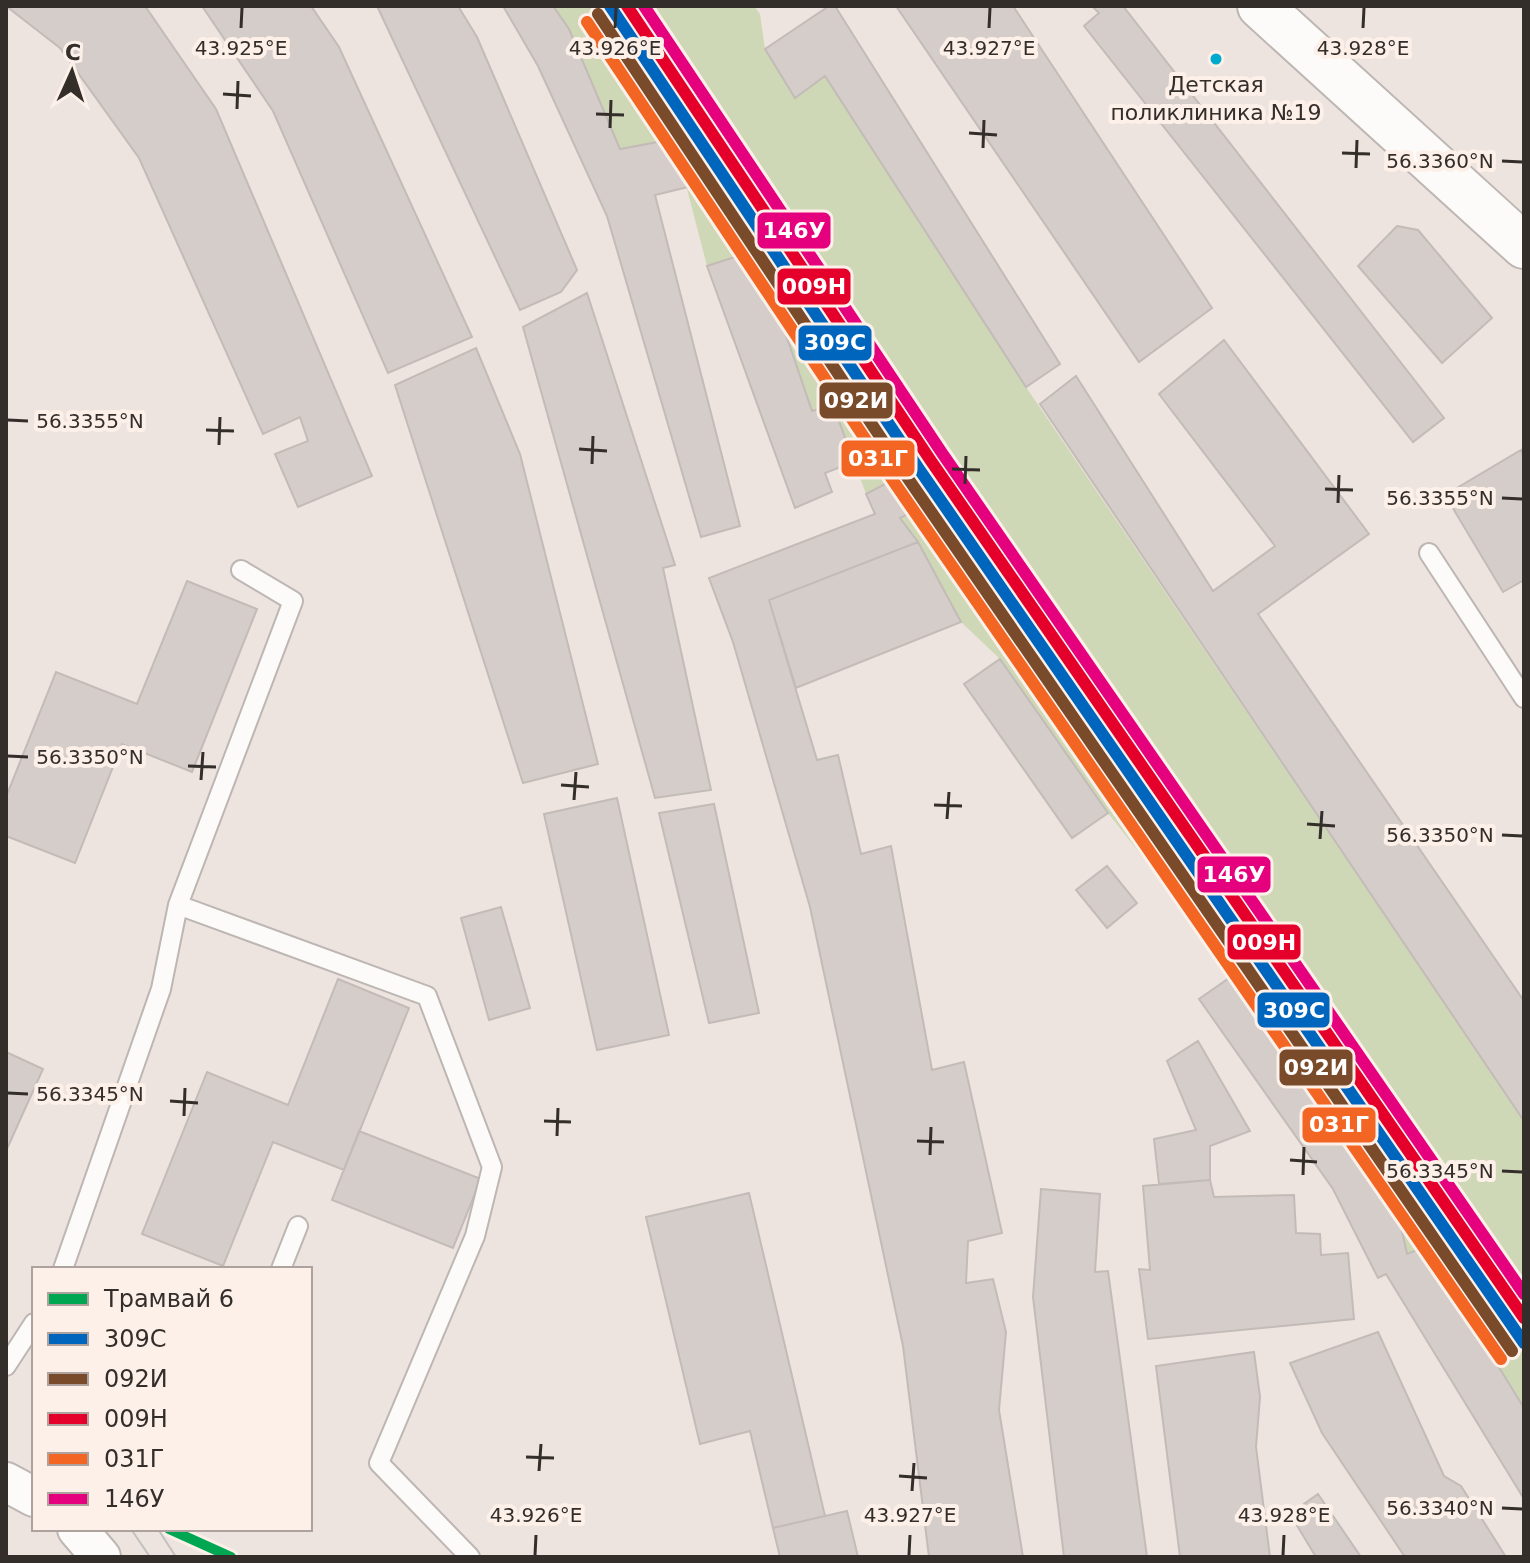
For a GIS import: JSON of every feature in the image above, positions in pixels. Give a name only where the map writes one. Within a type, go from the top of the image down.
[{"type":"main road","points":[[1260,6],[1524,246]]},
{"type":"street","points":[[6,1482],[32,1496]]},
{"type":"street","points":[[79,1531],[101,1557]]},
{"type":"lane","points":[[1429,553],[1524,698]]},
{"type":"lane","points":[[64,1267],[161,989],[178,905],[293,601],[241,570]]},
{"type":"lane","points":[[178,905],[427,996],[492,1167],[475,1236],[379,1463],[470,1557]]},
{"type":"lane","points":[[282,1267],[298,1226]]},
{"type":"lane","points":[[6,1366],[32,1326]]},
{"type":"green space","points":[[553,6],[754,6],[760,14],[765,49],[795,97],[825,76],[1026,387],[1524,1121],[1524,1408],[1426,1248],[1407,1254],[1400,1222],[1235,974],[1108,813],[1000,659],[961,622],[918,542],[900,518],[916,510],[900,476],[866,494],[833,405],[812,411],[781,320],[764,302],[741,256],[707,266],[674,139],[620,149],[569,30]]},
{"type":"building","points":[[6,6],[145,6],[216,109],[372,476],[298,507],[275,454],[308,441],[300,417],[263,434],[139,158],[60,48]]},
{"type":"building","points":[[202,6],[311,6],[339,47],[472,337],[388,373],[273,111]]},
{"type":"building","points":[[377,6],[458,6],[477,37],[577,270],[561,292],[520,310]]},
{"type":"building","points":[[503,6],[553,6],[569,29],[620,149],[674,139],[688,187],[655,195],[740,526],[701,537],[607,216],[538,66]]},
{"type":"building","points":[[829,6],[835,6],[1060,364],[1026,387],[825,76],[795,98],[765,49]]},
{"type":"building","points":[[896,6],[1013,6],[1212,308],[1139,362]]},
{"type":"building","points":[[1092,6],[1123,6],[1444,418],[1413,442],[1084,26],[1099,13]]},
{"type":"building","points":[[1397,226],[1418,230],[1492,318],[1442,363],[1358,266]]},
{"type":"building","points":[[741,255],[764,302],[781,320],[812,411],[833,405],[854,462],[825,473],[832,492],[795,508],[707,266]]},
{"type":"building","points":[[587,293],[675,565],[663,568],[711,790],[655,798],[523,327]]},
{"type":"building","points":[[1224,340],[1369,534],[1258,614],[1524,1001],[1524,1121],[1040,404],[1076,376],[1213,591],[1275,546],[1159,394]]},
{"type":"building","points":[[476,348],[520,454],[598,764],[523,783],[395,385]]},
{"type":"building","points":[[1521,450],[1524,456],[1524,580],[1503,592],[1445,495]]},
{"type":"building","points":[[900,476],[916,510],[900,518],[918,542],[769,600],[817,760],[838,755],[861,854],[891,846],[932,1070],[964,1062],[1002,1233],[968,1241],[966,1283],[993,1279],[1006,1332],[999,1410],[1023,1557],[929,1557],[903,1346],[810,907],[733,642],[709,578],[875,514],[866,494]]},
{"type":"building","points":[[918,542],[961,622],[796,688],[769,600]]},
{"type":"building","points":[[187,581],[257,609],[192,772],[122,744],[75,863],[6,836],[6,797],[56,672],[137,704]]},
{"type":"building","points":[[1000,659],[1108,813],[1072,838],[964,684]]},
{"type":"building","points":[[617,798],[669,1035],[597,1050],[544,814]]},
{"type":"building","points":[[714,804],[759,1013],[709,1023],[659,813]]},
{"type":"building","points":[[1107,866],[1137,903],[1107,928],[1076,890]]},
{"type":"building","points":[[501,907],[530,1008],[489,1020],[461,918]]},
{"type":"building","points":[[1235,974],[1400,1222],[1407,1254],[1425,1247],[1524,1408],[1524,1499],[1386,1274],[1378,1278],[1333,1189],[1199,999]]},
{"type":"building","points":[[338,979],[409,1008],[344,1170],[273,1142],[223,1266],[142,1234],[207,1072],[288,1105]]},
{"type":"building","points":[[1198,1041],[1250,1131],[1210,1146],[1210,1180],[1159,1184],[1154,1139],[1196,1130],[1167,1061]]},
{"type":"building","points":[[6,1052],[43,1069],[6,1151]]},
{"type":"building","points":[[359,1131],[481,1179],[453,1248],[332,1200]]},
{"type":"building","points":[[1210,1180],[1214,1197],[1294,1195],[1296,1233],[1320,1234],[1321,1255],[1348,1253],[1354,1319],[1148,1339],[1139,1269],[1150,1270],[1143,1186]]},
{"type":"building","points":[[1041,1189],[1100,1194],[1095,1272],[1108,1271],[1147,1557],[1064,1557],[1033,1297]]},
{"type":"building","points":[[749,1193],[825,1516],[773,1528],[750,1431],[700,1444],[646,1217]]},
{"type":"building","points":[[1378,1332],[1444,1476],[1461,1486],[1506,1557],[1405,1557],[1322,1433],[1290,1363]]},
{"type":"building","points":[[1254,1352],[1260,1397],[1256,1447],[1270,1557],[1180,1557],[1156,1366]]},
{"type":"building","points":[[1318,1494],[1361,1557],[1316,1557],[1290,1514]]},
{"type":"building","points":[[847,1511],[858,1557],[780,1557],[773,1528]]},
{"type":"tram line","points":[[132,1531],[150,1557]]},
{"type":"tram line","points":[[159,1531],[176,1557]]},
{"type":"tram line","name":"6","points":[[173,1531],[231,1557]]},
{"type":"transit line","name":"309С","points":[[610,6],[919,469],[1524,1343]]},
{"type":"transit line","name":"009Н","points":[[627,6],[931,461],[1524,1318]]},
{"type":"transit line","name":"146У","points":[[644,6],[942,453],[1524,1294]]},
{"type":"transit line","name":"092И","points":[[598,14],[907,477],[1512,1351]]},
{"type":"transit line","name":"031Г","points":[[587,22],[896,485],[1501,1359]]},
{"type":"place","name":"Детская поликлиника №19","points":[[1216,59]]}]
